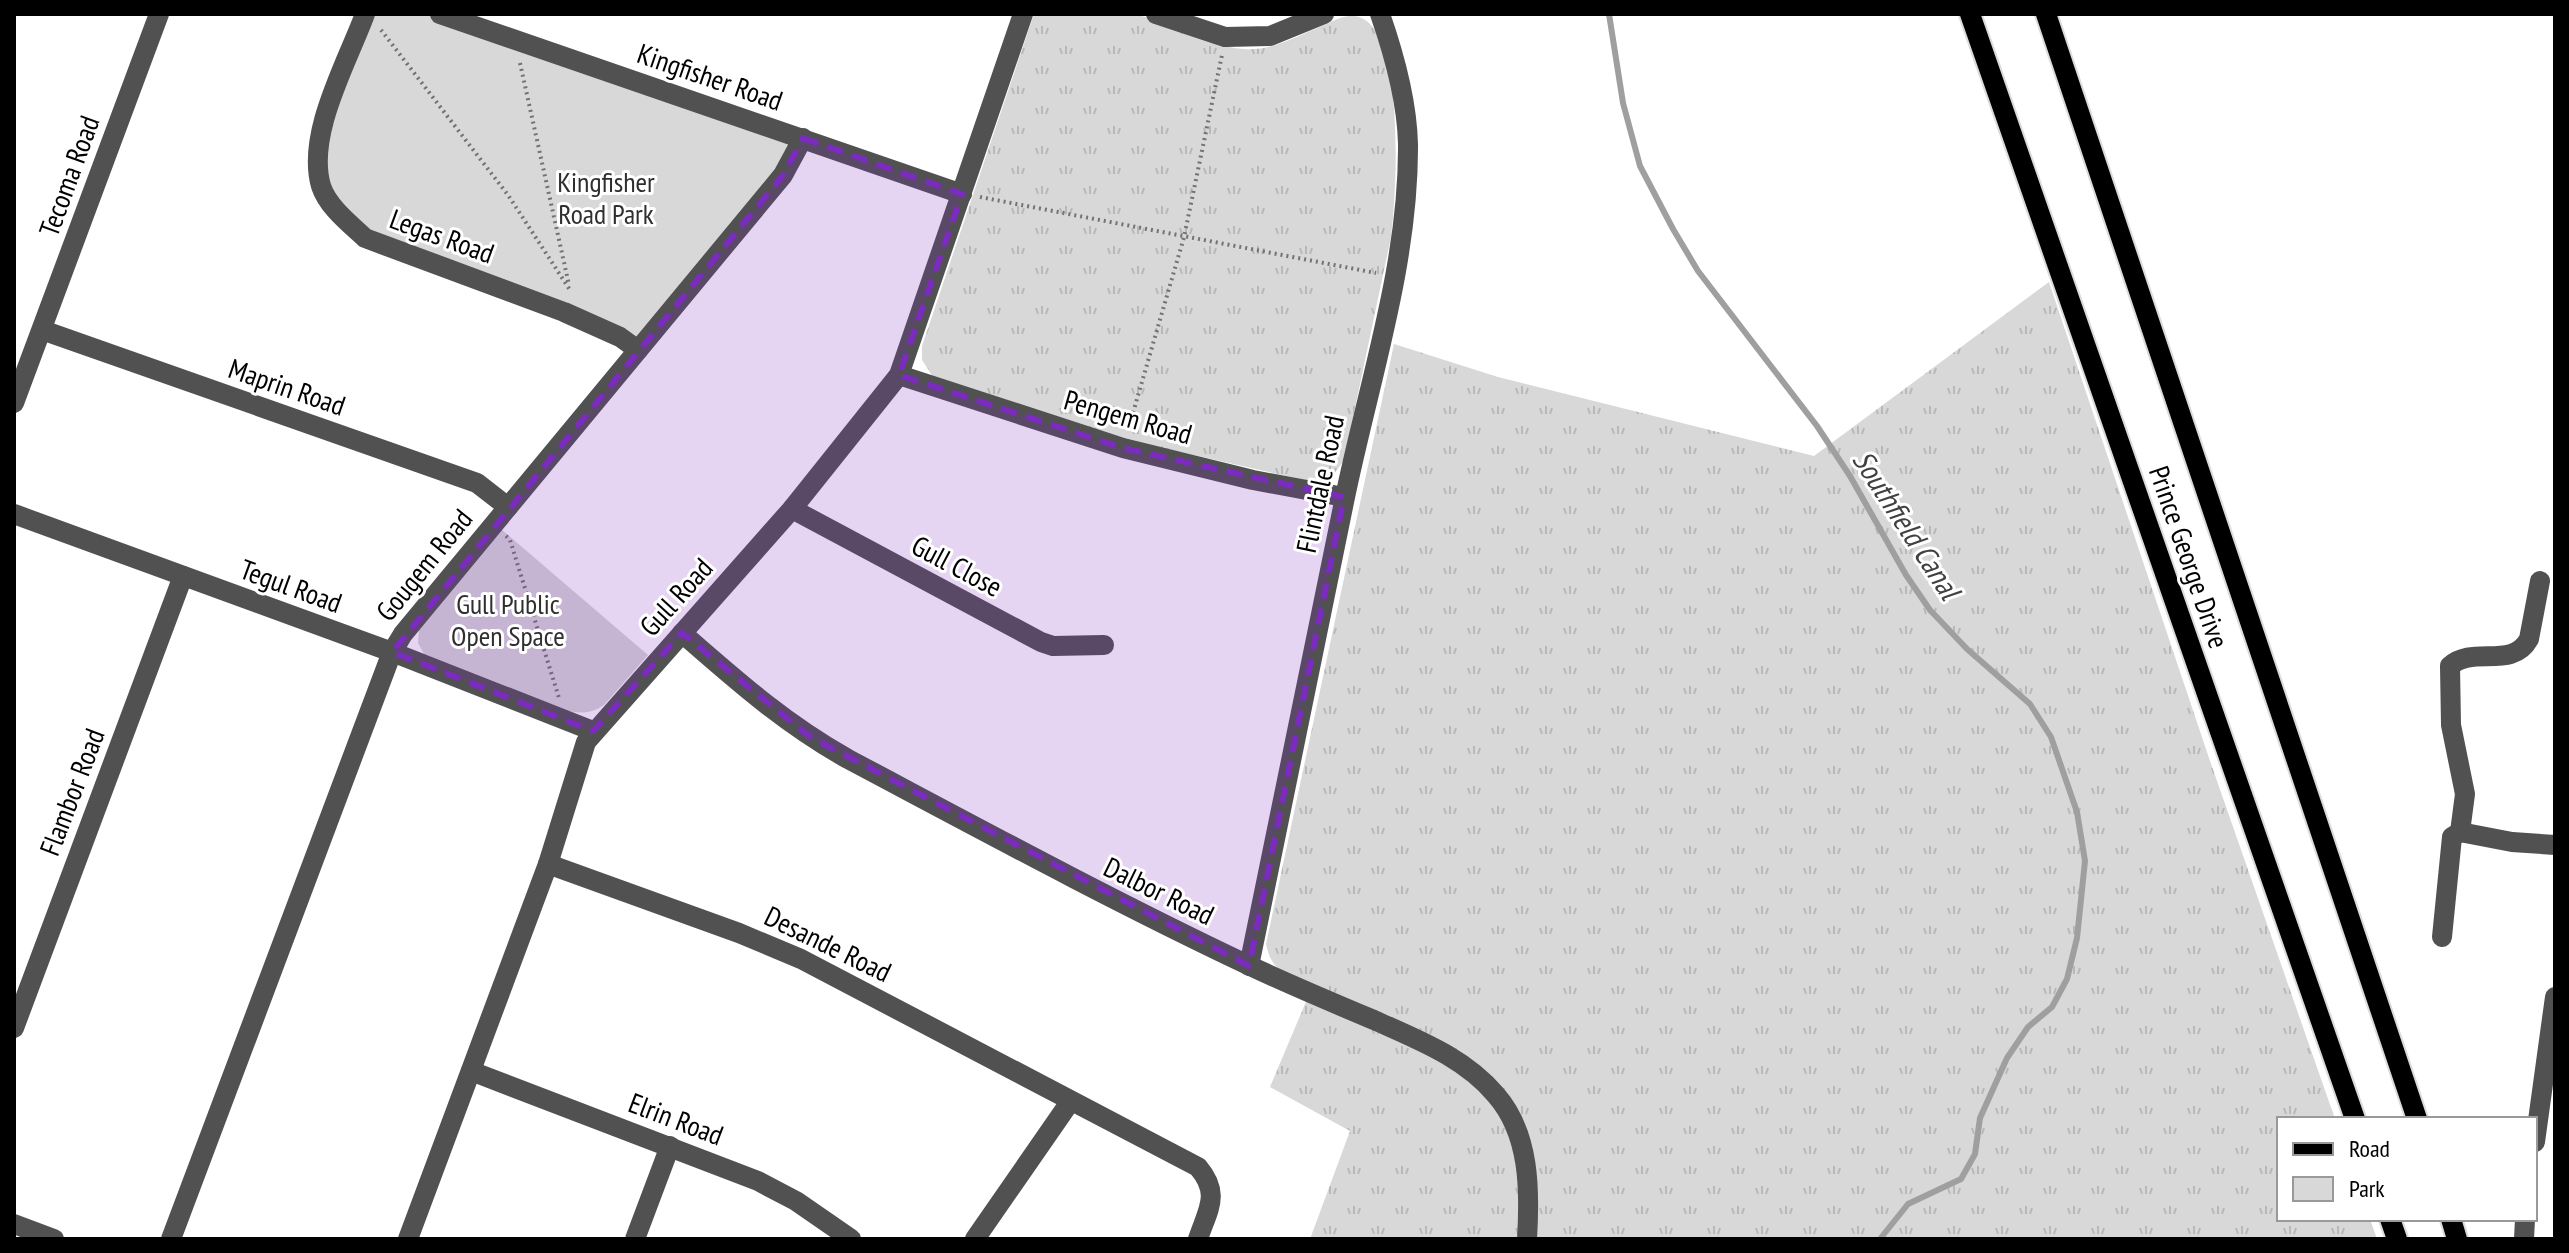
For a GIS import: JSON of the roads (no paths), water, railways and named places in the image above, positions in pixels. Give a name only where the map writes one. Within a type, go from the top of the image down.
[{"type":"main road","name":"Prince George Drive","points":[[1970,14],[2354,1117]]},
{"type":"main road","name":"Prince George Drive","points":[[2046,14],[2416,1117]]},
{"type":"street","name":"Tecoma Road","points":[[14,403],[159,14]]},
{"type":"street","name":"Kingfisher Road","points":[[440,14],[486,21],[513,38],[962,194]]},
{"type":"street","name":"Gull Road","points":[[408,1239],[548,864],[580,757],[593,731],[792,509],[899,375],[1023,14]]},
{"type":"street","points":[[1156,14],[1225,37],[1270,36],[1324,14]]},
{"type":"street","name":"Flintdale Road","points":[[1249,966],[1344,497],[1394,277],[1405,208],[1408,141],[1395,57],[1380,14]]},
{"type":"street","name":"Legas Road","points":[[364,17],[319,132],[317,161],[322,188],[340,215],[365,238],[564,312],[620,337],[638,350]]},
{"type":"street","name":"Gougem Road","points":[[171,1239],[392,652],[403,634],[783,175],[803,138]]},
{"type":"street","name":"Maprin Road","points":[[42,330],[477,483],[508,507]]},
{"type":"street","name":"Pengem Road","points":[[899,375],[1123,448],[1253,480],[1344,497]]},
{"type":"street","name":"Gull Close","points":[[792,509],[1041,642],[1053,646],[1104,645]]},
{"type":"street","name":"Tegul Road","points":[[14,514],[392,652],[593,731]]},
{"type":"street","name":"Flambor Road","points":[[14,1028],[183,576]]},
{"type":"street","points":[[2460,832],[2465,794],[2451,725],[2450,666],[2464,658],[2518,653],[2529,639],[2540,581]]},
{"type":"street","name":"Dalbor Road","points":[[682,633],[765,705],[810,737],[1093,890],[1249,966],[1433,1046],[1469,1068],[1494,1093],[1513,1119],[1524,1152],[1527,1239]]},
{"type":"street","points":[[2442,937],[2452,837],[2460,832],[2512,842],[2555,845]]},
{"type":"street","name":"Desande Road","points":[[548,864],[789,953],[1198,1167],[1208,1180],[1213,1197],[1198,1239]]},
{"type":"street","points":[[2537,1128],[2555,997]]},
{"type":"street","name":"Elrin Road","points":[[471,1071],[775,1189],[851,1239]]},
{"type":"street","points":[[975,1239],[1070,1102]]},
{"type":"street","points":[[635,1239],[670,1146]]},
{"type":"street","points":[[14,1224],[54,1239]]},
{"type":"waterway","name":"Southfield Canal","points":[[1609,14],[1623,103],[1640,166],[1673,229],[1698,271],[1817,426],[1930,610],[1967,649],[2030,704],[2051,737],[2077,812],[2085,861],[2077,938],[2067,979],[2052,1007],[2028,1027],[2007,1058],[1980,1118],[1975,1154],[1961,1179],[1908,1204],[1880,1239]]},
{"type":"park label","name":"Kingfisher Road Park","points":[[606,198]]},
{"type":"park label","name":"Gull Public Open Space","points":[[508,620]]}]
